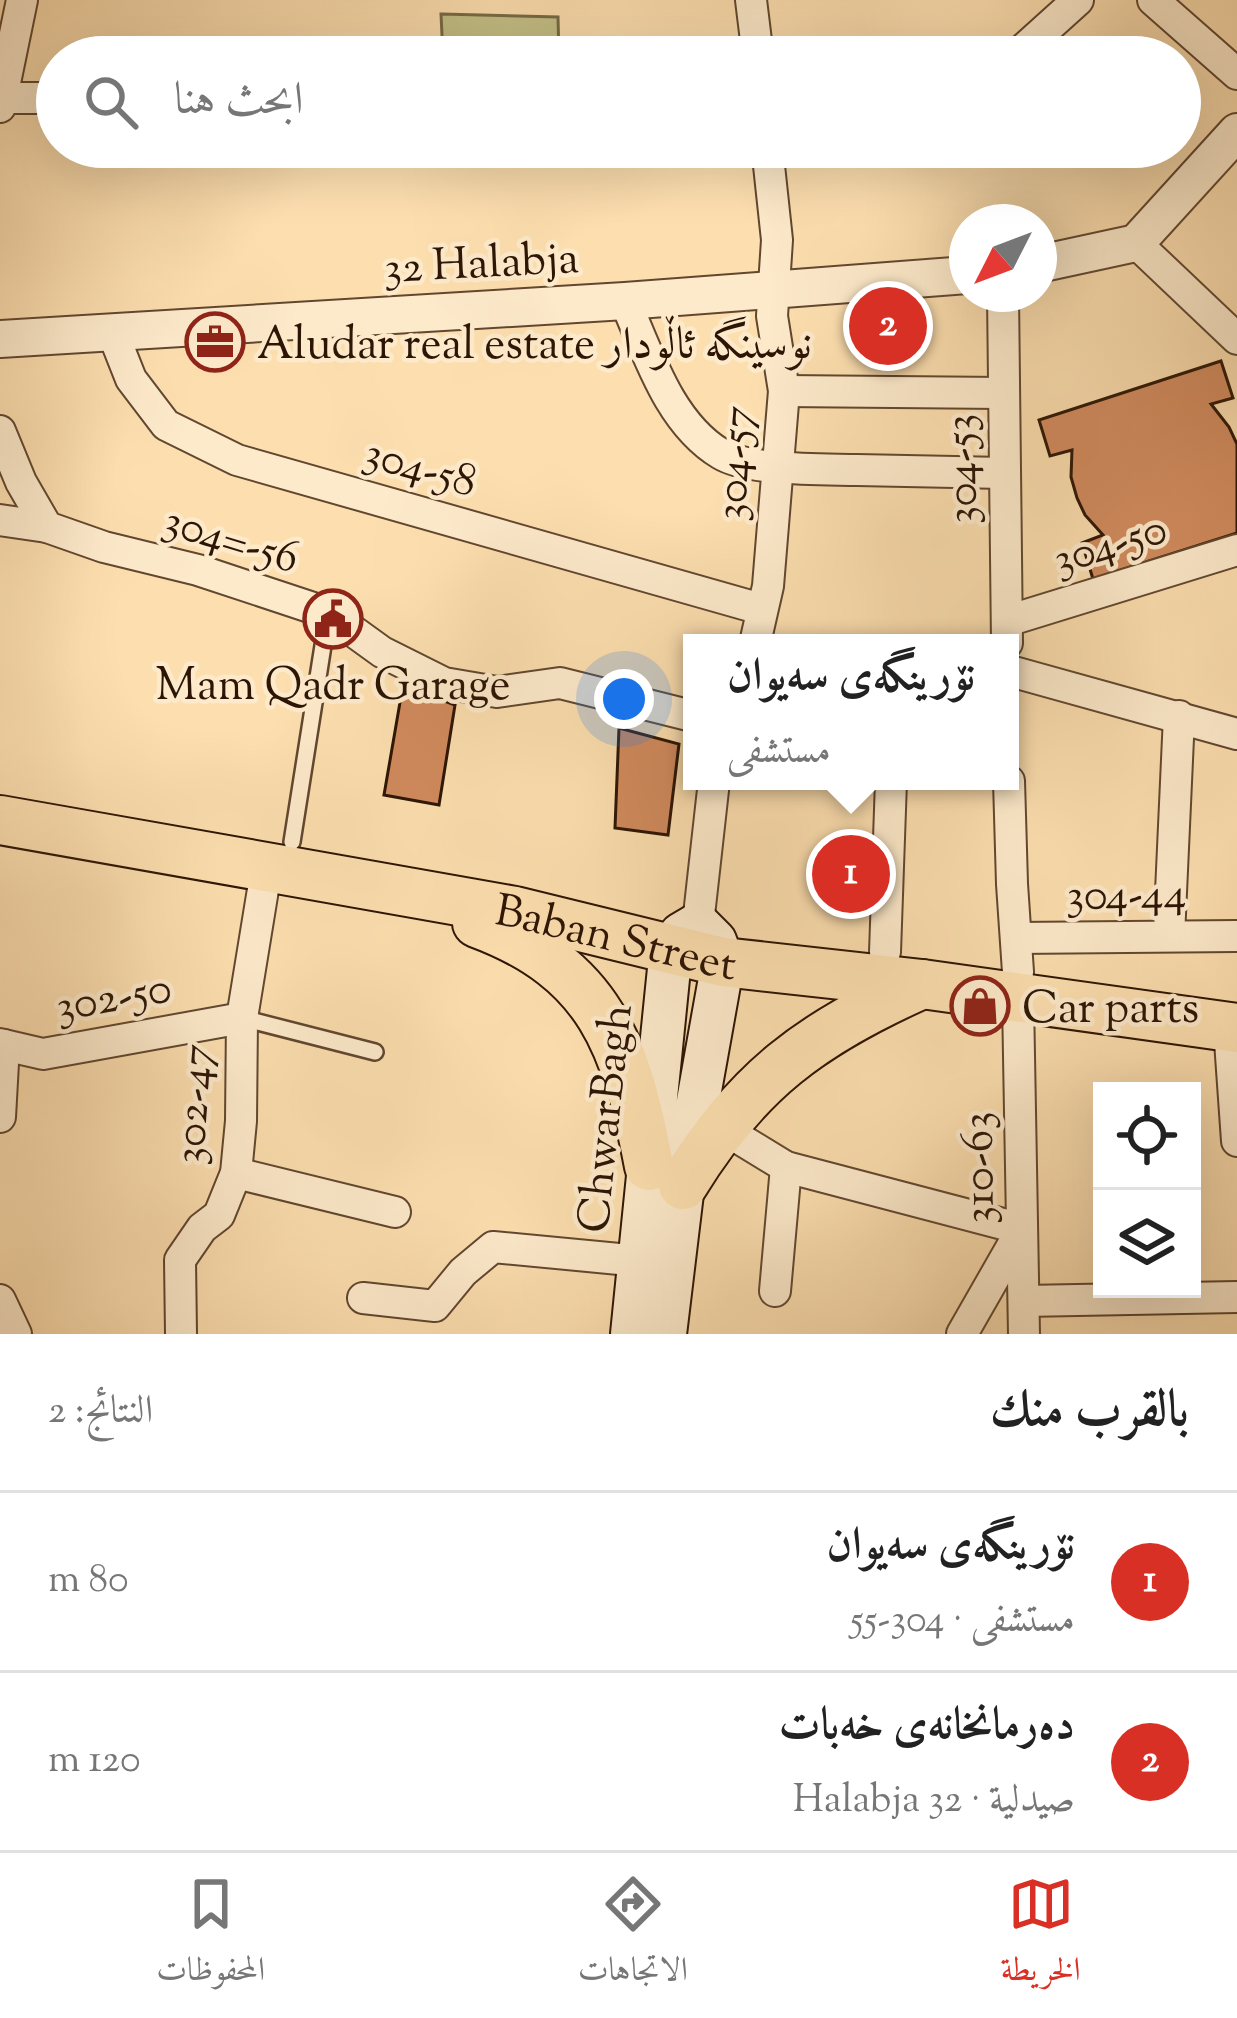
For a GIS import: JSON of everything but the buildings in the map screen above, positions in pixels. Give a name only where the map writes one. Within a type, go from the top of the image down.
[{"type":"main road","points":[[0,792],[288,860],[488,927],[526,944],[557,966],[584,990],[613,1036],[666,1176],[665,1334]]},
{"type":"main road","name":"Baban Street","points":[[0,820],[288,860],[515,911],[922,985],[1017,970],[1234,1018]]},
{"type":"main road","points":[[697,945],[886,952],[1017,970]]},
{"type":"main road","name":"ChwarBagh","points":[[632,1334],[640,1261],[666,1176],[697,945]]},
{"type":"main road","points":[[666,1176],[798,1052],[844,1021],[922,985]]},
{"type":"street","points":[[22,0],[0,101],[36,99]]},
{"type":"street","points":[[751,0],[755,36]]},
{"type":"street","points":[[1037,36],[1078,0]]},
{"type":"street","points":[[1153,0],[1194,36]]},
{"type":"street","points":[[1201,42],[1237,74]]},
{"type":"street","points":[[1057,260],[1136,243],[1237,132]]},
{"type":"street","name":"304-57","points":[[757,634],[769,586],[784,391],[772,316],[777,240],[769,168]]},
{"type":"street","points":[[1136,243],[1237,339]]},
{"type":"street","name":"32 Halabja","points":[[0,339],[949,276]]},
{"type":"street","points":[[625,301],[680,414],[724,457],[778,468],[1004,473]]},
{"type":"street","name":"304-53","points":[[1003,312],[1007,632]]},
{"type":"street","name":"304-58","points":[[112,331],[131,380],[166,425],[237,460],[761,609]]},
{"type":"street","points":[[784,391],[1003,393]]},
{"type":"street","points":[[0,431],[47,527]]},
{"type":"street","name":"304=-56","points":[[0,520],[47,527],[328,613],[382,652],[444,683],[497,692],[560,683],[683,714]]},
{"type":"street","name":"304-50","points":[[1007,632],[1237,550]]},
{"type":"street","points":[[1019,673],[1237,734]]},
{"type":"street","points":[[1169,936],[1179,716]]},
{"type":"street","points":[[697,945],[713,790]]},
{"type":"street","points":[[886,952],[891,790]]},
{"type":"street","points":[[1010,790],[1017,970]]},
{"type":"street","name":"302-47","points":[[182,1334],[180,1260],[202,1228],[219,1215],[236,1173],[242,1018],[288,860]]},
{"type":"street","name":"304-44","points":[[1017,970],[1169,936],[1237,936]]},
{"type":"street","name":"310-63","points":[[1017,970],[1024,1334]]},
{"type":"street","name":"302-50","points":[[2,1045],[43,1054],[242,1018]]},
{"type":"street","points":[[1234,1018],[1237,1141]]},
{"type":"street","points":[[0,1117],[2,1045]]},
{"type":"street","points":[[722,1128],[787,1167],[1022,1229],[962,1334]]},
{"type":"street","points":[[775,1291],[787,1167]]},
{"type":"street","points":[[236,1173],[395,1213]]},
{"type":"street","points":[[363,1298],[434,1306],[493,1247],[640,1261]]},
{"type":"street","points":[[1024,1301],[1237,1297]]},
{"type":"street","points":[[0,1300],[16,1334]]},
{"type":"lane","points":[[288,860],[328,613]]},
{"type":"lane","points":[[242,1018],[375,1052]]},
{"type":"shaded area","points":[[441,14],[558,17],[558,36],[442,36]]},
{"type":"place","name":"دەرمانخانەی خەبات","points":[[888,326]]},
{"type":"place","name":"Aludar real estate نوسینگە ئاڵودار","points":[[215,342]]},
{"type":"place","name":"Mam Qadr Garage","points":[[333,619]]},
{"type":"place","name":"نۆرینگەی سەیوان","points":[[851,874]]},
{"type":"place","name":"Car parts","points":[[980,1006]]}]
